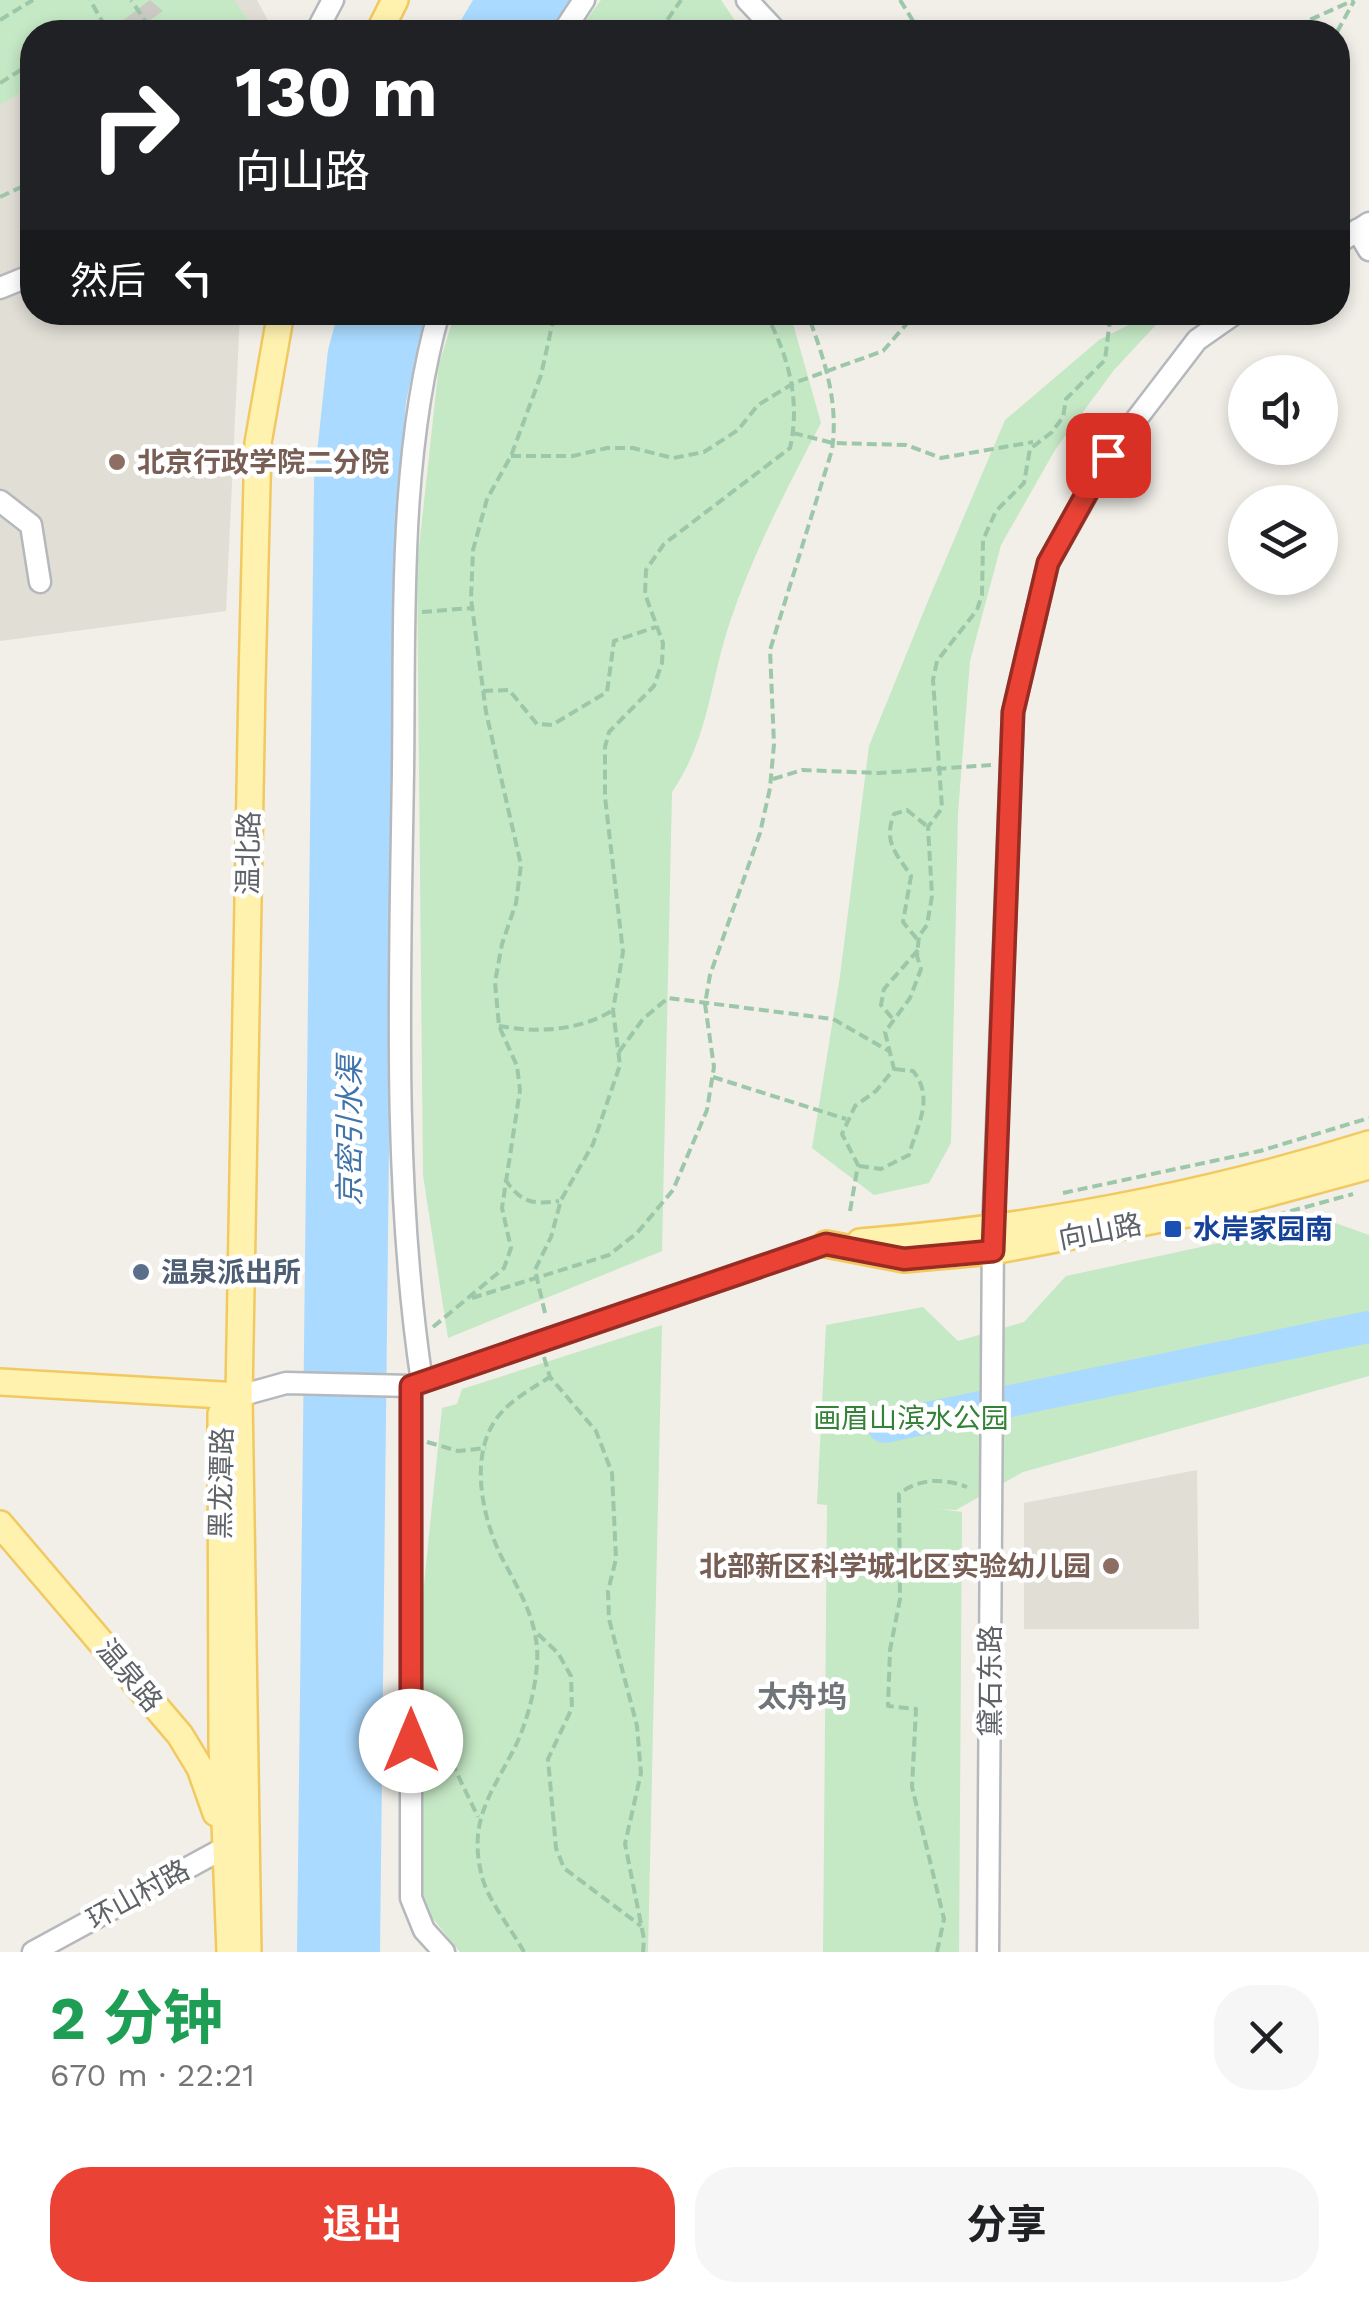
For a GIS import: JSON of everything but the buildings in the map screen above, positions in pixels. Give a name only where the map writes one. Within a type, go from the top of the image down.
[{"type":"main road","name":"温北路","points":[[238,1396],[258,443],[279,325]]},
{"type":"main road","name":"向山路","points":[[826,1244],[904,1259],[1274,1172],[1369,1144]]},
{"type":"main road","name":"向山路","points":[[993,1241],[1203,1210],[1369,1166]]},
{"type":"main road","points":[[0,1382],[238,1396]]},
{"type":"main road","name":"黑龙潭路","points":[[238,1396],[221,1414],[236,1846],[248,1952]]},
{"type":"main road","name":"温泉路","points":[[0,1524],[180,1736],[200,1768],[236,1846]]},
{"type":"main road","name":"黑龙潭路","points":[[230,1952],[236,1846]]},
{"type":"street","points":[[747,0],[766,20]]},
{"type":"street","points":[[1363,226],[1369,250]]},
{"type":"street","points":[[435,325],[420,377],[405,613],[400,1025],[416,1340],[411,1426],[410,1898],[424,1930],[444,1952]]},
{"type":"street","name":"黛石东路","points":[[988,1952],[993,1241],[1013,712],[1048,563],[1108,455],[1197,340],[1218,325]]},
{"type":"street","points":[[0,501],[32,525],[40,582]]},
{"type":"street","name":"向山路","points":[[416,1384],[826,1244]]},
{"type":"street","points":[[238,1396],[286,1383],[416,1384]]},
{"type":"street","name":"环山村路","points":[[33,1952],[236,1846]]},
{"type":"path","points":[[0,20],[33,0]]},
{"type":"path","points":[[1310,20],[1355,0]]},
{"type":"path","points":[[416,1340],[504,1268],[511,1248],[502,1208],[516,1138],[520,1090],[517,1066],[499,1026],[495,982],[516,903],[520,865],[484,691],[472,608],[473,550],[486,499],[510,456],[546,360],[553,325]]},
{"type":"path","points":[[545,1313],[535,1270],[544,1256],[561,1200],[593,1144],[620,1065],[613,1010],[623,952],[605,797],[605,747],[609,732],[654,686],[663,644],[645,594],[646,570],[664,544],[790,448],[794,383],[770,325]]},
{"type":"path","points":[[472,1298],[505,1284],[537,1280],[609,1255],[637,1233],[673,1190],[707,1110],[712,1077],[705,1004],[715,960],[760,833],[771,780],[770,650],[836,422],[828,374],[811,325]]},
{"type":"path","points":[[510,456],[573,456],[607,448],[632,448],[673,458],[704,452],[738,430],[758,405],[794,383],[828,374],[883,351],[906,325]]},
{"type":"path","points":[[793,433],[833,443],[906,445],[955,458],[1036,442],[1052,432],[1063,418],[1066,399],[1106,360],[1110,325]]},
{"type":"path","points":[[894,1069],[885,1032],[920,969],[919,941],[928,925],[932,896],[928,827],[942,808],[932,680],[938,661],[977,610],[982,595],[982,540],[996,511],[1024,483],[1025,465],[1036,442]]},
{"type":"path","points":[[405,613],[472,608]]},
{"type":"path","points":[[484,691],[509,690],[537,724],[552,725],[608,692],[614,641],[656,627]]},
{"type":"path","points":[[771,780],[802,770],[837,774],[1011,763]]},
{"type":"path","points":[[919,941],[903,922],[911,876],[886,834],[894,814],[907,810],[928,827]]},
{"type":"path","points":[[892,1018],[881,1005],[884,990],[918,950]]},
{"type":"path","points":[[619,1052],[643,1019],[668,998],[833,1020],[890,1052]]},
{"type":"path","points":[[499,1026],[520,1030],[591,1024],[613,1010]]},
{"type":"path","points":[[850,1211],[858,1166],[842,1134],[846,1119],[894,1069]]},
{"type":"path","points":[[858,1166],[881,1169],[909,1155],[926,1100],[925,1086],[913,1071],[894,1069]]},
{"type":"path","points":[[712,1077],[846,1119]]},
{"type":"path","name":"向山路","points":[[1055,1195],[1260,1150],[1369,1118]]},
{"type":"path","points":[[505,1179],[516,1196],[535,1205],[561,1200]]},
{"type":"path","points":[[642,1927],[564,1868],[556,1848],[548,1758],[572,1708],[571,1676],[558,1653],[538,1634],[484,1510],[480,1481],[486,1448],[498,1416],[550,1377],[596,1431],[612,1473],[616,1559],[608,1591],[608,1619],[637,1726],[641,1773],[625,1844],[642,1927],[643,1952]]},
{"type":"path","points":[[411,1426],[426,1442],[458,1450],[486,1448]]},
{"type":"path","points":[[937,1952],[944,1919],[912,1787],[916,1709],[888,1706],[890,1650],[900,1600],[899,1494],[911,1484],[933,1480],[967,1488]]},
{"type":"path","points":[[479,1820],[492,1784],[514,1750],[529,1707],[538,1634]]},
{"type":"path","points":[[423,1732],[453,1764],[479,1820],[483,1882],[524,1952]]},
{"type":"shaded area","name":"北京行政学院二分院","points":[[0,0],[257,0],[268,20],[20,20],[20,325],[239,325],[226,611],[0,641]]},
{"type":"shaded area","name":"北部新区科学城北区实验幼儿园","points":[[1197,1470],[1199,1629],[1024,1629],[1024,1503]]},
{"type":"green space","points":[[0,0],[234,0],[248,20],[20,20],[20,93],[0,105]]},
{"type":"green space","points":[[601,0],[721,0],[735,20],[586,20]]},
{"type":"green space","points":[[451,325],[793,325],[821,423],[750,569],[731,619],[695,749],[672,792],[662,1251],[448,1338],[423,1175],[417,566],[439,364]]},
{"type":"green space","points":[[1128,325],[1156,325],[1114,370],[1055,450],[1001,545],[970,661],[958,813],[951,1143],[929,1183],[874,1195],[812,1148],[840,976],[869,746],[1005,420],[1099,340]]},
{"type":"green space","name":"画眉山滨水公园","points":[[1327,1220],[1369,1235],[1369,1376],[1023,1472],[956,1510],[939,1509],[962,1512],[959,1952],[823,1952],[827,1505],[817,1504],[826,1325],[923,1307],[958,1341],[1024,1322],[1066,1276]]},
{"type":"green space","points":[[662,1325],[648,1952],[460,1952],[425,1909],[410,1840],[407,1751],[442,1408],[457,1404],[462,1389]]},
{"type":"water","points":[[473,0],[571,0],[557,20],[461,20]]},
{"type":"water","name":"京密引水渠","points":[[335,325],[422,325],[406,402],[396,525],[380,1952],[297,1952],[314,481],[328,350]]},
{"type":"waterway","points":[[884,1427],[1369,1327]]},
{"type":"place","name":"北京行政学院二分院","points":[[117,462]]},
{"type":"place","name":"水岸家园南","points":[[1173,1229]]},
{"type":"place","name":"温泉派出所","points":[[141,1272]]},
{"type":"place","name":"北部新区科学城北区实验幼儿园","points":[[1111,1566]]},
{"type":"district","name":"太舟坞","points":[[802,1697]]},
{"type":"route","points":[[411,1741],[411,1386],[826,1244],[904,1259],[993,1251],[1013,712],[1048,563],[1108,455]]}]
